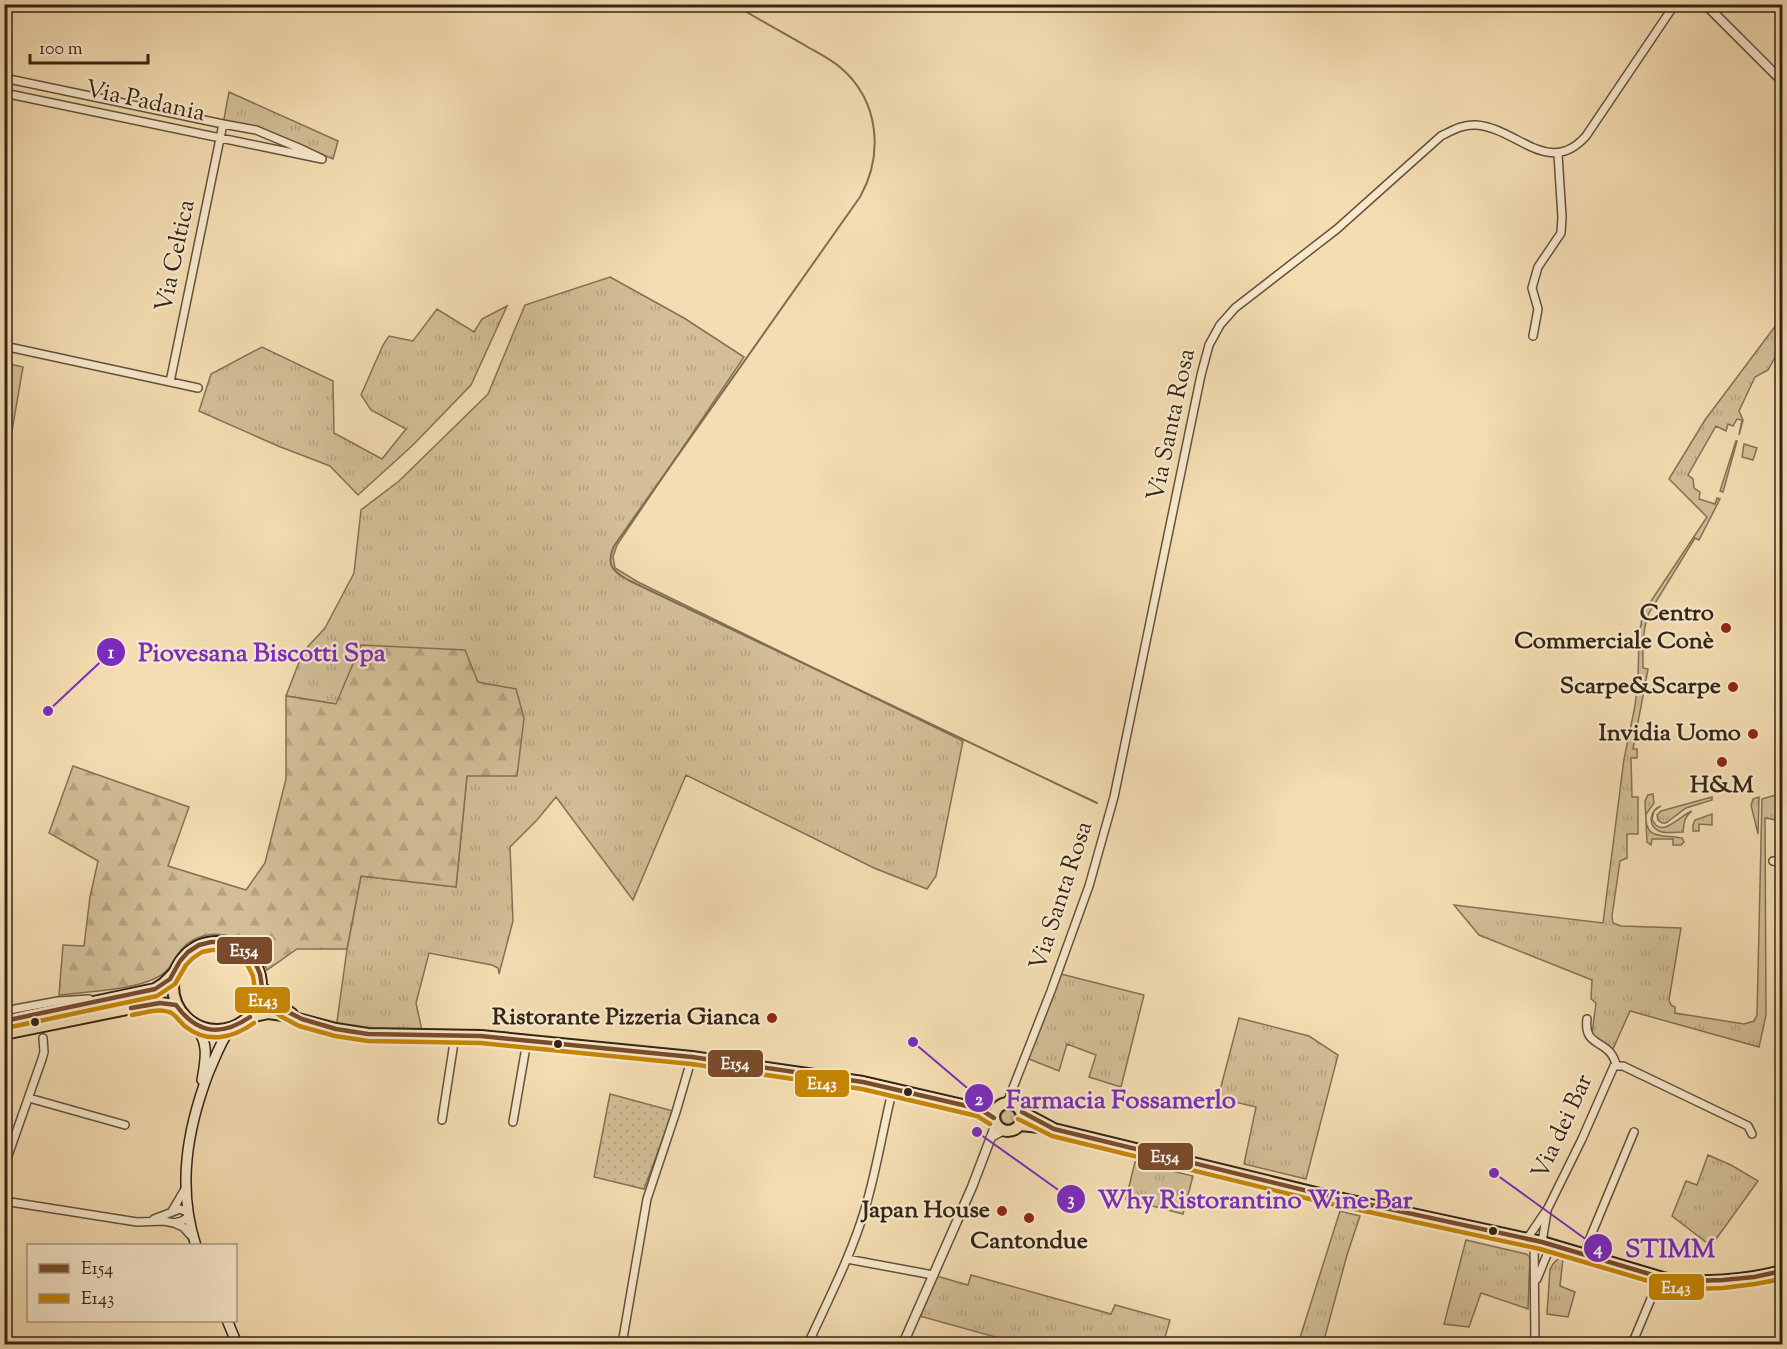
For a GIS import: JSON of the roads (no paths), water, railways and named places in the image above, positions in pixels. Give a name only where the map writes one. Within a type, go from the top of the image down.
[{"type":"main road","points":[[4,1021],[155,989],[164,984],[174,973],[184,957],[199,945],[211,942],[236,945],[247,952],[255,962],[262,987],[256,1008],[250,1017]]},
{"type":"main road","points":[[174,973],[172,983],[176,1005],[199,1028],[206,1050],[200,1097],[187,1154],[185,1189],[187,1214],[195,1242]]},
{"type":"main road","points":[[262,987],[273,1001],[286,1011],[303,1019]]},
{"type":"main road","points":[[4,1035],[147,1005],[160,1003],[176,1005]]},
{"type":"main road","points":[[192,1023],[217,1031],[230,1029],[250,1017],[268,1013],[368,1034],[482,1036],[644,1051],[840,1078],[980,1109],[1012,1130],[1020,1125],[1051,1128],[1320,1194],[1539,1242],[1663,1278],[1691,1281],[1782,1276]]},
{"type":"main road","points":[[200,1097],[219,1048],[230,1029]]},
{"type":"main road","points":[[998,1121],[999,1106],[1010,1103],[1051,1128]]},
{"type":"main road","points":[[1020,1125],[1022,1112]]},
{"type":"main road","points":[[1768,1275],[1782,1271]]},
{"type":"main road","points":[[228,1322],[237,1344]]},
{"type":"street","points":[[1533,336],[1538,309],[1532,288],[1538,267],[1561,233],[1558,154],[1579,145],[1675,4]]},
{"type":"street","points":[[1705,4],[1782,81]]},
{"type":"street","name":"Via Padania","points":[[4,78],[223,124],[221,138],[4,93]]},
{"type":"street","points":[[50,102],[54,88]]},
{"type":"street","points":[[221,138],[325,160],[256,130],[223,124]]},
{"type":"street","name":"Via Santa Rosa","points":[[1010,1103],[1012,1087],[1051,991],[1089,886],[1114,797],[1201,375],[1209,345],[1220,325],[1235,308],[1337,229],[1441,136],[1452,130],[1475,125],[1488,127],[1547,153],[1558,154]]},
{"type":"street","name":"Via Celtica","points":[[170,382],[221,138]]},
{"type":"street","points":[[4,346],[198,388]]},
{"type":"street","points":[[1773,861],[1782,863]]},
{"type":"street","points":[[4,1011],[58,1001],[109,999]]},
{"type":"street","name":"Via dei Bar","points":[[1587,1019],[1586,1030],[1589,1036],[1610,1051],[1616,1065]]},
{"type":"street","points":[[442,1120],[455,1036]]},
{"type":"street","points":[[4,1167],[44,1052],[43,1038]]},
{"type":"street","points":[[513,1122],[527,1041]]},
{"type":"street","points":[[622,1344],[647,1199],[692,1057]]},
{"type":"street","name":"Via dei Bar","points":[[1539,1242],[1548,1208],[1582,1139],[1611,1069],[1616,1065],[1623,1066],[1748,1126],[1752,1134]]},
{"type":"street","points":[[808,1344],[847,1259],[865,1210],[893,1088]]},
{"type":"street","points":[[29,1098],[125,1125]]},
{"type":"street","points":[[903,1344],[969,1194],[998,1121]]},
{"type":"street","points":[[1584,1254],[1634,1132]]},
{"type":"street","points":[[172,1211],[185,1189]]},
{"type":"street","points":[[4,1201],[123,1221],[146,1222],[174,1223],[182,1221],[187,1214],[180,1209],[146,1222]]},
{"type":"street","name":"Via dei Bar","points":[[1539,1242],[1548,1208]]},
{"type":"street","points":[[174,1223],[183,1227],[195,1242]]},
{"type":"street","points":[[1535,1344],[1535,1284],[1539,1242]]},
{"type":"street","points":[[1535,1284],[1539,1242]]},
{"type":"street","points":[[847,1259],[933,1275]]},
{"type":"street","points":[[1632,1344],[1653,1293],[1663,1278]]},
{"type":"waterway","points":[[734,4],[829,59],[854,81],[870,112],[874,129],[873,163],[860,197],[614,546],[611,558],[612,567],[628,580],[1097,803]]},
{"type":"place","name":"Centro Commerciale Conè","points":[[1726,628]]},
{"type":"place","name":"Scarpe&Scarpe","points":[[1733,687]]},
{"type":"place","name":"Piovesana Biscotti Spa","points":[[48,711]]},
{"type":"place","name":"Invidia Uomo","points":[[1753,734]]},
{"type":"place","name":"H&M","points":[[1722,762]]},
{"type":"place","name":"Ristorante Pizzeria Gianca","points":[[772,1018]]},
{"type":"place","name":"Farmacia Fossamerlo","points":[[913,1042]]},
{"type":"place","name":"Why Ristorantino Wine Bar","points":[[977,1132]]},
{"type":"place","name":"STIMM","points":[[1494,1173]]},
{"type":"place","name":"Japan House","points":[[1002,1211]]},
{"type":"place","name":"Cantondue","points":[[1029,1218]]}]
